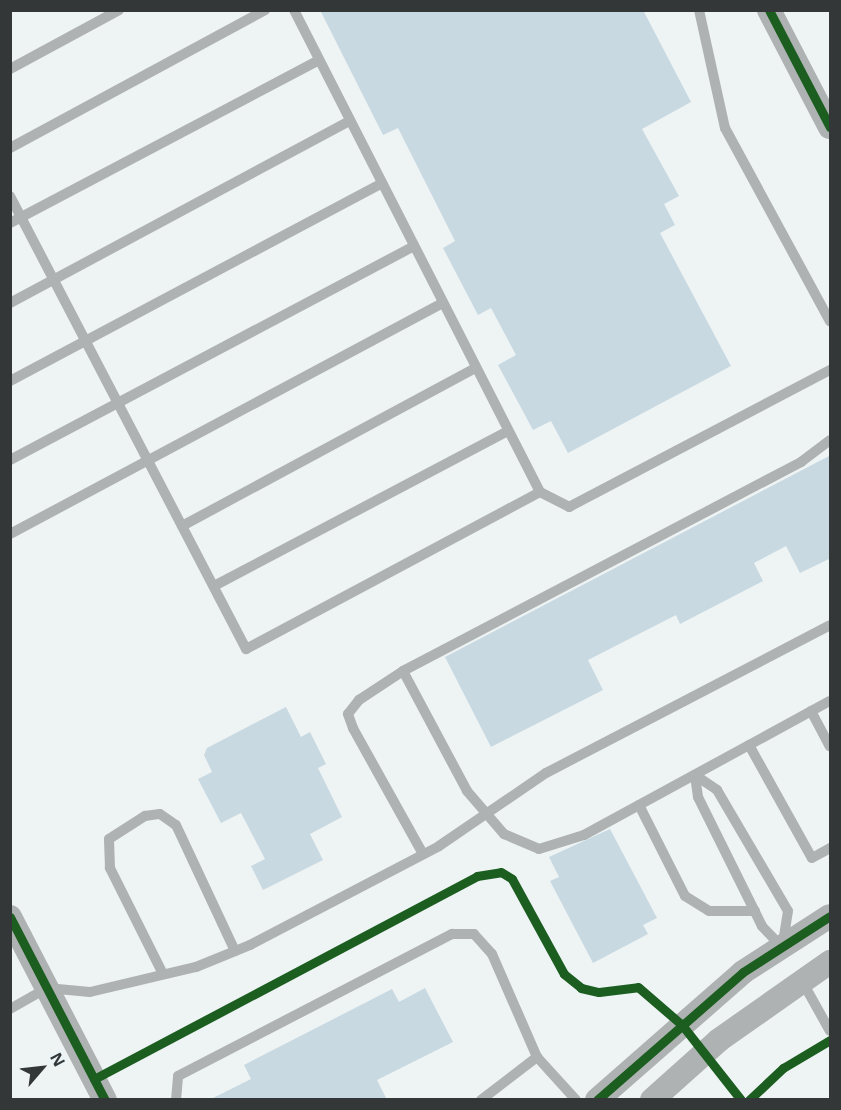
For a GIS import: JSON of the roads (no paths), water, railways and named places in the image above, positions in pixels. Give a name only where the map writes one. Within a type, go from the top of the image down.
[{"type":"street","points":[[769,10],[831,128]]},
{"type":"street","points":[[597,1100],[743,972],[831,916]]},
{"type":"street","points":[[10,917],[105,1100]]},
{"type":"street","points":[[782,947],[802,981]]},
{"type":"street","points":[[652,1100],[719,1040],[831,962]]},
{"type":"lane","points":[[10,69],[119,10]]},
{"type":"lane","points":[[10,148],[265,10]]},
{"type":"lane","points":[[294,10],[540,492],[569,507],[831,370]]},
{"type":"lane","points":[[699,10],[725,128],[831,321]]},
{"type":"lane","points":[[10,224],[319,60]]},
{"type":"lane","points":[[10,303],[350,121]]},
{"type":"lane","points":[[10,381],[382,183]]},
{"type":"lane","points":[[10,196],[246,649],[540,492]]},
{"type":"lane","points":[[10,460],[119,405],[414,246]]},
{"type":"lane","points":[[10,534],[149,462],[443,303]]},
{"type":"lane","points":[[182,526],[476,368]]},
{"type":"lane","points":[[214,586],[508,431]]},
{"type":"lane","points":[[423,854],[348,714],[404,671],[801,462],[831,440]]},
{"type":"lane","points":[[10,1009],[47,988],[90,992],[163,974],[235,951],[423,854],[546,773],[831,625]]},
{"type":"lane","points":[[404,671],[484,813],[504,834],[539,849],[585,835],[831,701]]},
{"type":"lane","points":[[812,711],[831,746]]},
{"type":"lane","points":[[749,745],[812,858],[831,849]]},
{"type":"lane","points":[[695,775],[698,797],[755,911],[782,947]]},
{"type":"lane","points":[[695,775],[717,790],[788,911],[782,947]]},
{"type":"lane","points":[[639,805],[685,896],[709,911],[755,911]]},
{"type":"lane","points":[[163,974],[110,868],[109,839],[145,816],[160,814],[176,825],[235,951]]},
{"type":"lane","points":[[176,1100],[178,1076],[452,934],[474,934],[492,954],[537,1057],[576,1100]]},
{"type":"lane","points":[[802,981],[831,1031]]},
{"type":"lane","points":[[481,1100],[537,1057]]}]
